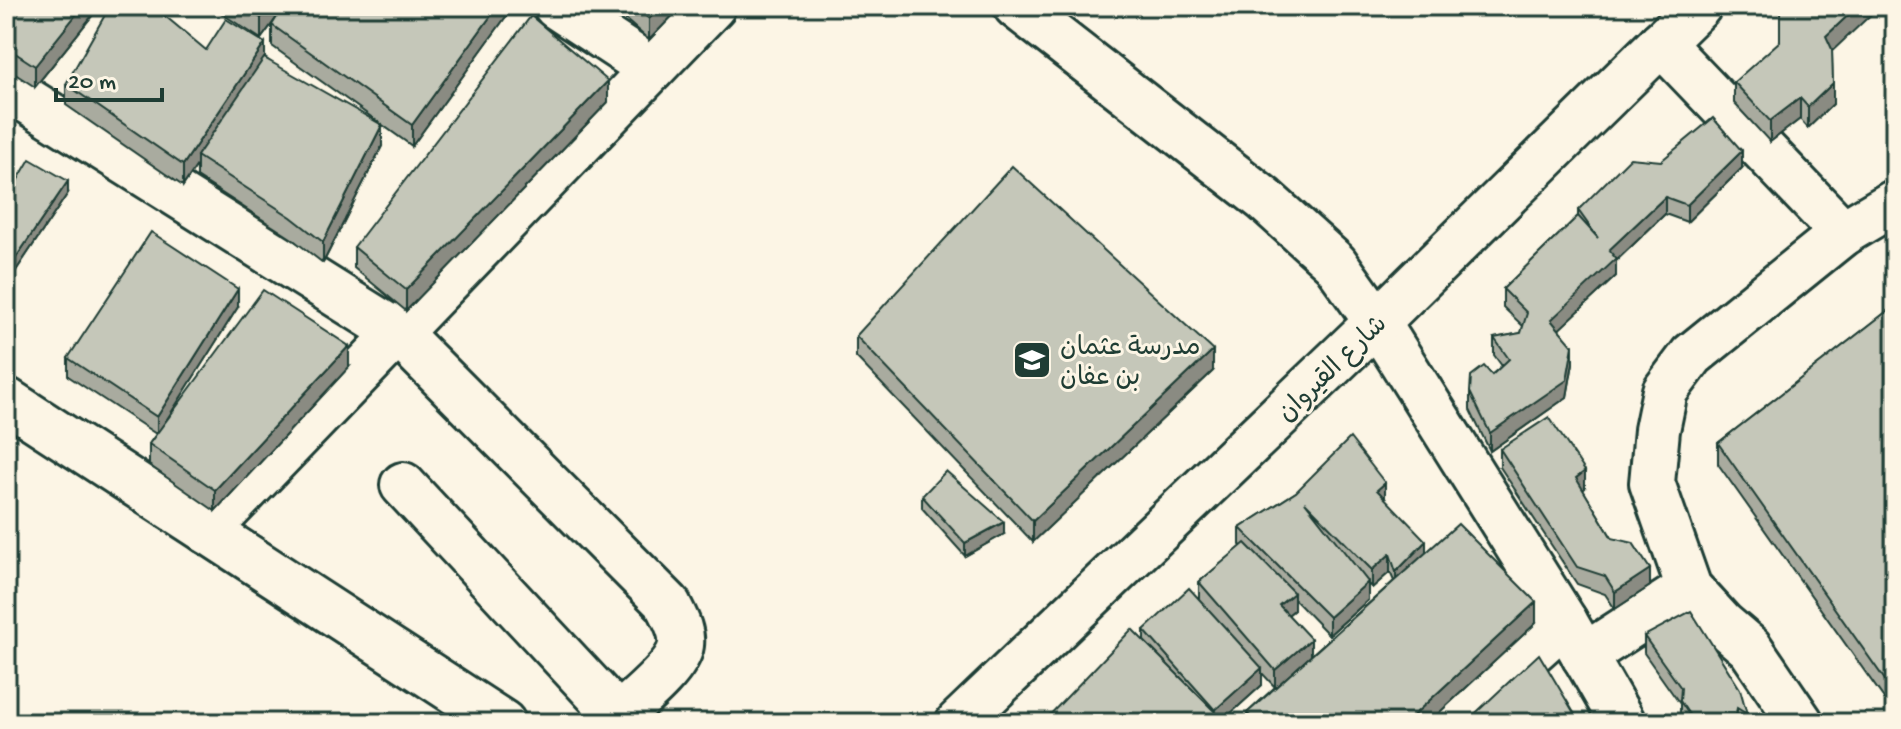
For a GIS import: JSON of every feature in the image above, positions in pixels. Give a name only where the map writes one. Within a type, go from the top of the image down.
[{"type":"street","points":[[556,6],[652,69]]},
{"type":"street","points":[[207,531],[713,6]]},
{"type":"street","points":[[1016,6],[1264,199],[1335,263],[1377,322],[1623,723]]},
{"type":"street","name":"شارع القيروان","points":[[958,723],[1377,322],[1699,6]]},
{"type":"street","points":[[1661,43],[1843,233]]},
{"type":"street","points":[[6,87],[398,333],[668,604],[679,627],[681,647],[673,663],[615,719],[403,485]]},
{"type":"street","points":[[1801,723],[1750,648],[1722,624],[1689,588],[1652,483],[1657,430],[1665,391],[1692,355],[1843,233],[1895,202]]},
{"type":"street","points":[[6,400],[503,723]]},
{"type":"street","points":[[1452,723],[1574,639],[1689,588]]},
{"type":"building","points":[[6,6],[83,6],[35,66],[6,47]]},
{"type":"building","points":[[110,6],[153,6],[206,50],[226,19],[265,43],[183,165],[66,84]]},
{"type":"building","points":[[242,6],[270,6],[261,18]]},
{"type":"building","points":[[284,6],[498,6],[412,125],[272,25]]},
{"type":"building","points":[[634,6],[662,6],[649,19]]},
{"type":"building","points":[[1780,6],[1858,6],[1826,36],[1832,49],[1833,83],[1808,107],[1800,98],[1770,121],[1734,82],[1780,41]]},
{"type":"building","points":[[531,16],[608,81],[406,290],[354,247]]},
{"type":"building","points":[[264,58],[382,125],[323,242],[291,217],[197,156]]},
{"type":"building","points":[[1713,118],[1742,151],[1687,205],[1665,197],[1609,250],[1616,259],[1551,320],[1573,346],[1567,380],[1490,433],[1470,392],[1471,376],[1484,366],[1492,375],[1509,359],[1494,338],[1521,333],[1527,313],[1503,289],[1578,216],[1598,238],[1578,210],[1630,158],[1661,161]]},
{"type":"building","points":[[30,159],[68,181],[15,259],[6,253],[6,200]]},
{"type":"building","points":[[1012,166],[1213,350],[1033,521],[856,336]]},
{"type":"building","points":[[151,232],[238,289],[157,417],[68,358]]},
{"type":"building","points":[[263,290],[349,346],[215,490],[149,444]]},
{"type":"building","points":[[1895,305],[1895,694],[1718,443]]},
{"type":"building","points":[[1549,417],[1585,471],[1576,478],[1612,538],[1633,543],[1650,569],[1615,592],[1605,576],[1577,567],[1500,449]]},
{"type":"building","points":[[1350,438],[1385,483],[1377,490],[1426,541],[1396,572],[1390,554],[1372,570],[1305,502],[1368,582],[1329,617],[1240,528],[1296,492]]},
{"type":"building","points":[[946,471],[1004,522],[965,543],[922,496]]},
{"type":"building","points":[[1458,524],[1536,602],[1405,723],[1256,723],[1247,713]]},
{"type":"building","points":[[1245,543],[1294,593],[1279,605],[1311,639],[1275,670],[1199,582]]},
{"type":"building","points":[[1189,588],[1262,668],[1215,710],[1144,630]]},
{"type":"building","points":[[1691,611],[1740,689],[1747,714],[1737,708],[1735,723],[1688,723],[1690,716],[1680,701],[1681,688],[1644,636]]},
{"type":"building","points":[[1132,629],[1226,723],[1042,723]]},
{"type":"building","points":[[1539,654],[1580,723],[1465,723]]},
{"type":"place","name":"مدرسة عثمان بن عفان","points":[[1032,360]]}]
